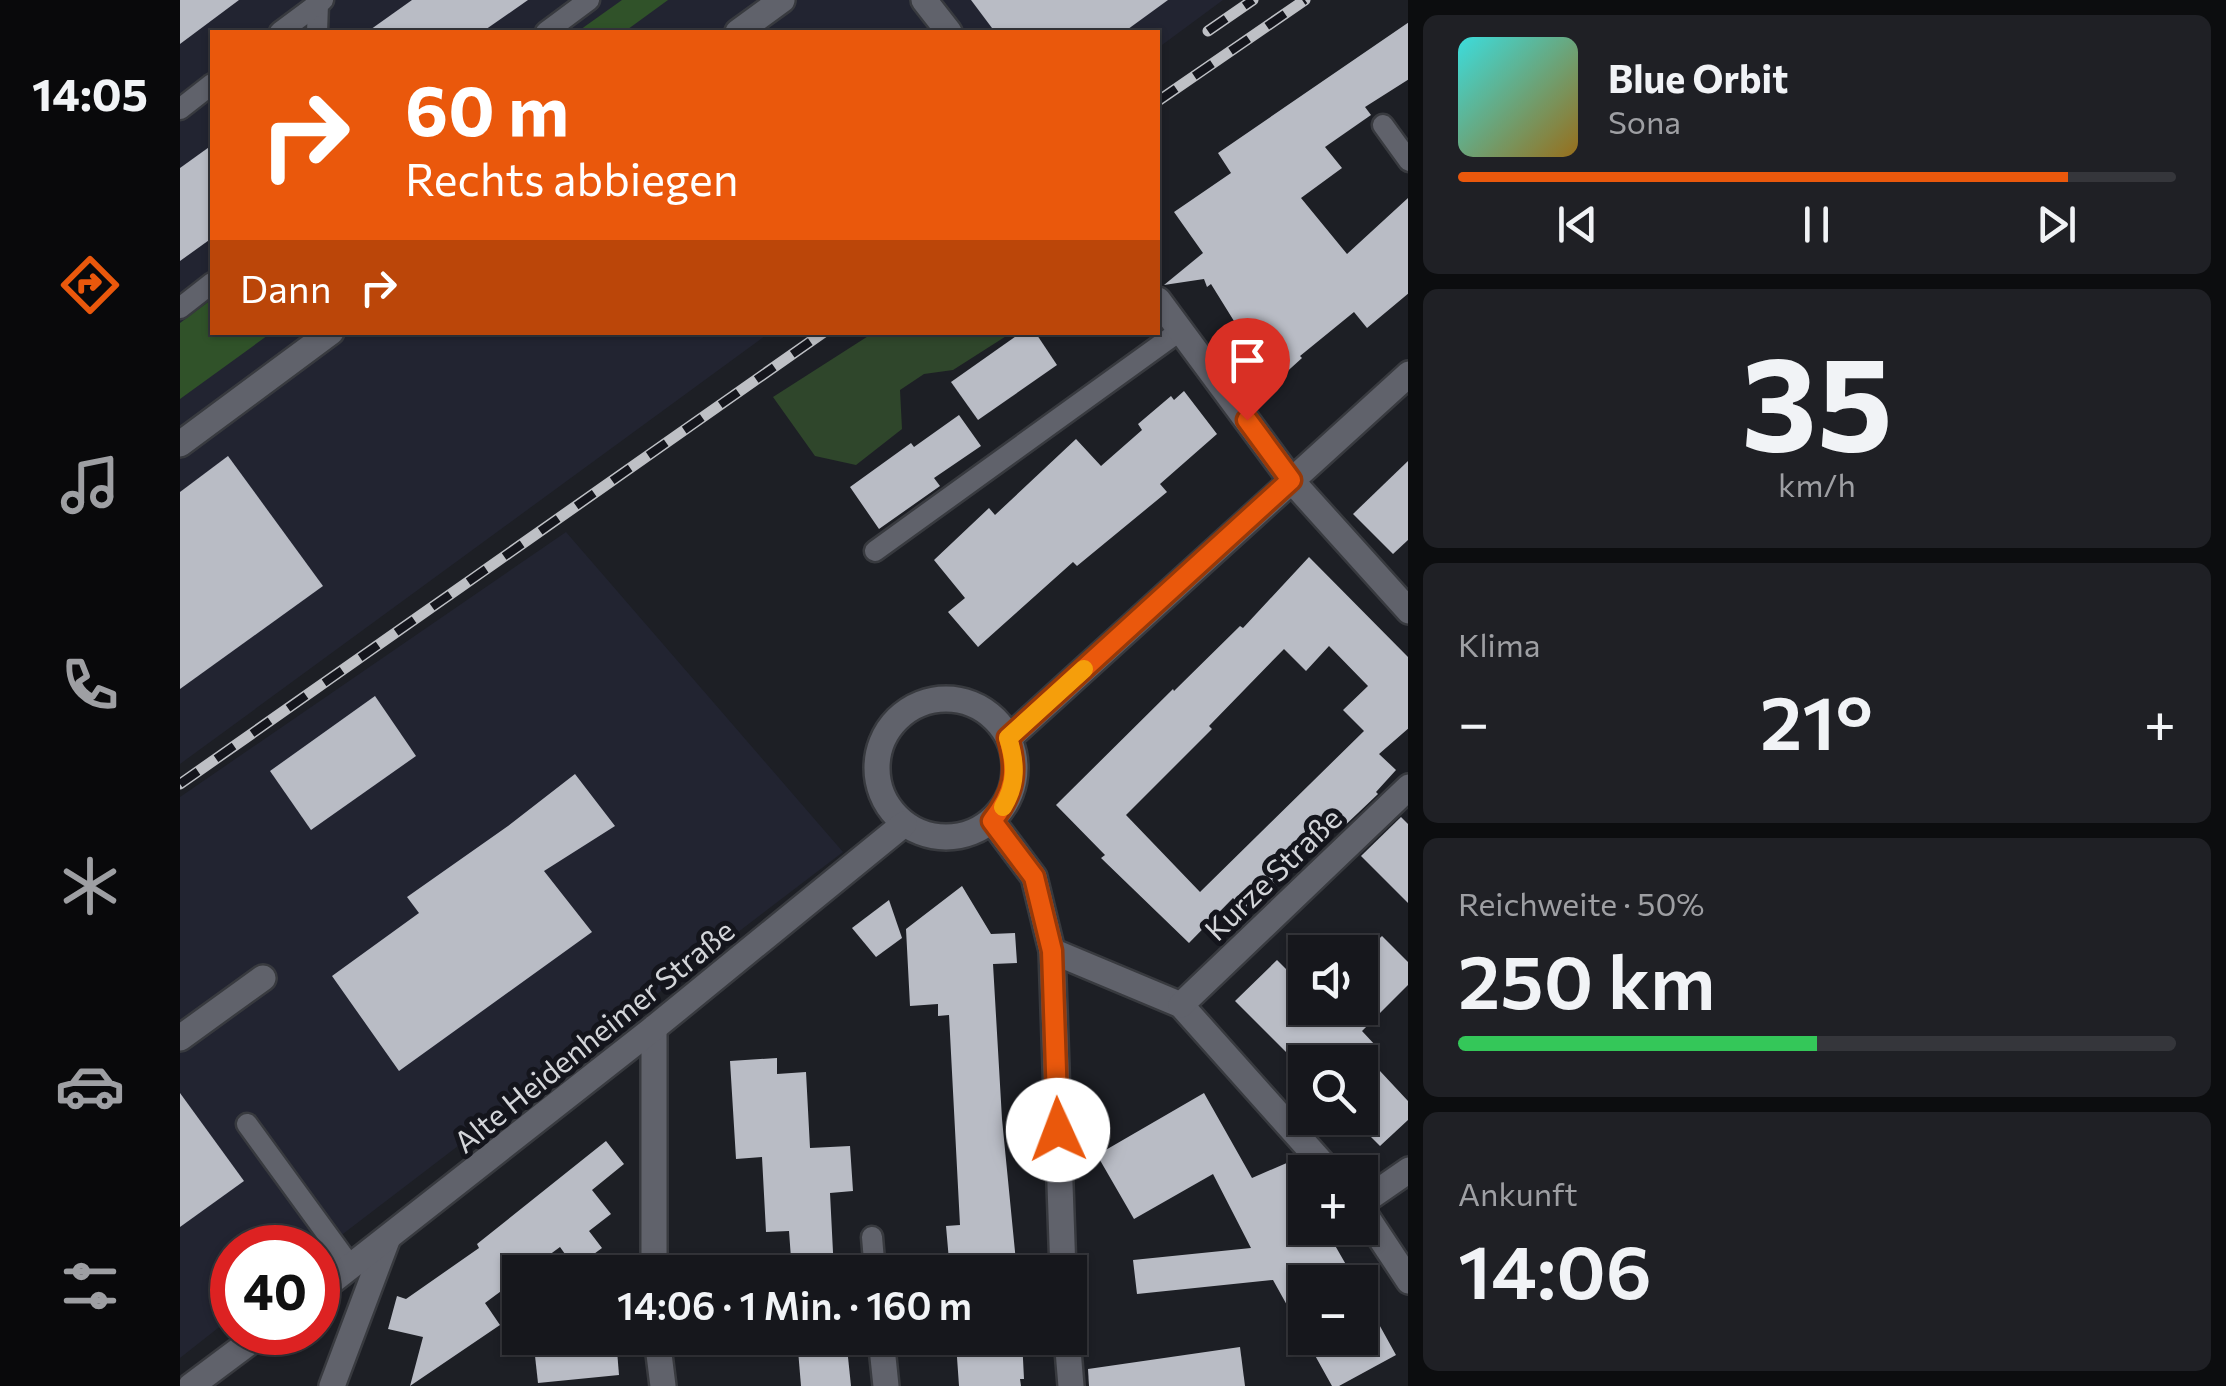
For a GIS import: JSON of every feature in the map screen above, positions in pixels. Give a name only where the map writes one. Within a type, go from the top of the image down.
[{"type":"street","points":[[741,30],[782,0]]},
{"type":"street","points":[[924,0],[947,30]]},
{"type":"street","points":[[1160,303],[1291,480],[1408,610]]},
{"type":"street","points":[[180,444],[328,335]]},
{"type":"street","points":[[1008,738],[1408,374]]},
{"type":"street","points":[[960,700],[979,707],[996,720],[1015,759],[1014,782],[992,821],[972,833],[949,838],[925,834],[904,824],[890,809],[880,790],[877,770],[888,730],[902,715],[919,704],[960,700]]},
{"type":"street","name":"Kurze Straße","points":[[1181,1005],[1408,787]]},
{"type":"street","points":[[992,821],[1034,877],[1052,951],[1063,1255]]},
{"type":"street","name":"Alte Heidenheimer Straße","points":[[340,1275],[654,1028],[904,824]]},
{"type":"street","points":[[1052,951],[1181,1005],[1315,1155]]},
{"type":"street","points":[[180,1038],[263,978]]},
{"type":"street","points":[[654,1028],[654,1255]]},
{"type":"street","points":[[1378,1192],[1408,1170]]},
{"type":"street","points":[[1378,1234],[1408,1281]]},
{"type":"street","points":[[332,1386],[387,1240]]},
{"type":"street","points":[[191,1386],[232,1355]]},
{"type":"street","points":[[660,1355],[663,1386]]},
{"type":"street","points":[[883,1355],[886,1386]]},
{"type":"street","points":[[1068,1355],[1071,1386]]},
{"type":"lane","points":[[549,30],[589,0]]},
{"type":"lane","points":[[283,30],[319,1]]},
{"type":"lane","points":[[317,30],[319,1]]},
{"type":"lane","points":[[180,108],[210,86]]},
{"type":"lane","points":[[1383,126],[1408,161]]},
{"type":"lane","points":[[180,308],[210,285]]},
{"type":"lane","points":[[875,552],[1181,330]]},
{"type":"lane","points":[[247,1124],[350,1267]]},
{"type":"lane","points":[[872,1237],[874,1255]]},
{"type":"shaded area","points":[[180,0],[1223,0],[1160,47],[1160,30],[210,30],[210,335],[766,335],[180,764]]},
{"type":"shaded area","points":[[566,532],[843,852],[340,1236],[340,1225],[210,1225],[210,1334],[180,1358],[180,797]]},
{"type":"green space","points":[[622,0],[668,0],[627,30],[580,30]]},
{"type":"green space","points":[[210,300],[210,335],[268,335],[180,399],[180,323]]},
{"type":"green space","points":[[870,335],[1008,335],[953,370],[924,374],[900,390],[902,429],[856,465],[815,456],[773,397]]},
{"type":"building","points":[[180,0],[239,0],[180,44]]},
{"type":"building","points":[[412,0],[528,0],[485,30],[370,30]]},
{"type":"building","points":[[971,0],[1168,0],[1127,30],[994,30]]},
{"type":"building","points":[[1408,23],[1408,80],[1365,107],[1371,115],[1325,147],[1342,168],[1301,198],[1347,254],[1408,198],[1408,294],[1367,328],[1354,312],[1300,356],[1269,388],[1236,352],[1247,342],[1211,284],[1207,287],[1204,279],[1164,285],[1203,253],[1174,212],[1231,173],[1218,153]]},
{"type":"building","points":[[210,146],[210,239],[180,261],[180,168]]},
{"type":"building","points":[[1018,335],[1037,335],[1057,365],[978,420],[951,382]]},
{"type":"building","points":[[1184,391],[1217,434],[1160,484],[1167,492],[1077,566],[1073,562],[978,647],[948,612],[965,598],[934,560],[989,508],[995,515],[1076,439],[1101,466],[1142,430],[1138,424],[1171,396],[1174,400]]},
{"type":"building","points":[[959,415],[981,446],[934,478],[940,486],[879,529],[850,487],[911,443],[914,447]]},
{"type":"building","points":[[228,456],[323,586],[180,689],[180,492]]},
{"type":"building","points":[[1408,461],[1408,540],[1393,554],[1353,514]]},
{"type":"building","points":[[1309,557],[1408,657],[1408,729],[1379,754],[1396,770],[1378,794],[1248,914],[1233,898],[1189,943],[1101,858],[1105,855],[1056,805],[1240,626],[1243,628]],"holes":[[[1329,646],[1368,686],[1343,710],[1364,731],[1200,892],[1126,815],[1212,729],[1209,726],[1284,649],[1306,671]]]},
{"type":"building","points":[[375,696],[416,756],[311,830],[270,771]]},
{"type":"building","points":[[575,774],[615,826],[544,871],[592,932],[399,1071],[332,976],[419,913],[407,897]]},
{"type":"building","points":[[1401,817],[1408,824],[1408,903],[1361,856]]},
{"type":"building","points":[[962,886],[991,934],[1015,933],[1017,963],[993,964],[1015,1255],[949,1255],[946,1226],[960,1225],[949,1015],[938,1016],[938,1004],[910,1006],[906,929]]},
{"type":"building","points":[[889,900],[902,938],[876,957],[852,928]]},
{"type":"building","points":[[1382,936],[1408,962],[1408,985],[1378,1015],[1378,940]]},
{"type":"building","points":[[1277,960],[1288,971],[1288,1025],[1368,1025],[1362,1031],[1375,1045],[1288,1045],[1288,1054],[1235,1001]]},
{"type":"building","points":[[777,1058],[777,1074],[806,1072],[810,1148],[850,1146],[853,1191],[830,1193],[833,1255],[791,1255],[789,1231],[766,1232],[762,1157],[736,1159],[730,1061]]},
{"type":"building","points":[[1378,1069],[1408,1101],[1408,1120],[1380,1146],[1369,1135],[1378,1135]]},
{"type":"building","points":[[180,1093],[244,1181],[180,1227]]},
{"type":"building","points":[[1204,1093],[1252,1178],[1288,1162],[1288,1245],[1335,1245],[1346,1265],[1288,1265],[1288,1307],[1273,1280],[1137,1294],[1133,1260],[1251,1248],[1213,1174],[1134,1219],[1097,1155]]},
{"type":"building","points":[[606,1141],[624,1164],[592,1190],[611,1214],[589,1231],[602,1248],[593,1255],[566,1255],[560,1247],[549,1255],[502,1255],[502,1290],[485,1303],[500,1325],[410,1386],[423,1337],[388,1329],[397,1296],[406,1299],[479,1248],[477,1244]]},
{"type":"building","points":[[1378,1322],[1396,1355],[1339,1386],[1332,1386],[1315,1355],[1378,1355]]},
{"type":"building","points":[[1240,1347],[1245,1386],[1089,1386],[1088,1369]]},
{"type":"building","points":[[535,1355],[617,1355],[619,1375],[538,1383]]},
{"type":"building","points":[[798,1355],[848,1355],[851,1386],[801,1386]]},
{"type":"building","points":[[957,1355],[1023,1355],[1021,1386],[959,1386]]},
{"type":"railway","points":[[1208,31],[1253,0]]},
{"type":"railway","points":[[1160,100],[1305,0]]},
{"type":"railway","points":[[180,784],[820,335]]},
{"type":"slow traffic","points":[[1003,807],[1014,782],[1015,759],[1008,738],[1084,669]]},
{"type":"route","points":[[1058,1130],[1052,951],[1034,877],[992,821],[1014,782],[1015,759],[1008,738],[1291,480],[1247,420]]}]
